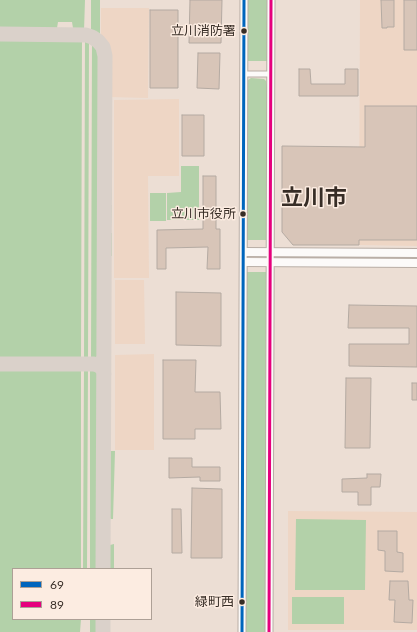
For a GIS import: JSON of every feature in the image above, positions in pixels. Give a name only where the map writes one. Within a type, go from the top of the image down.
[{"type":"main road","points":[[242,632],[244,0]]},
{"type":"main road","points":[[269,632],[271,0]]},
{"type":"main road","points":[[244,252],[417,253]]},
{"type":"main road","points":[[244,262],[417,263]]},
{"type":"street","points":[[244,74],[271,74]]},
{"type":"shaded area","points":[[360,0],[417,0],[417,246],[359,245]]},
{"type":"shaded area","points":[[101,8],[149,8],[148,98],[107,97],[108,48],[101,38]]},
{"type":"shaded area","points":[[179,99],[179,176],[148,176],[149,278],[114,278],[114,100]]},
{"type":"shaded area","points":[[115,280],[144,280],[145,344],[115,344]]},
{"type":"shaded area","points":[[154,354],[154,450],[115,450],[115,355]]},
{"type":"shaded area","points":[[288,511],[417,512],[417,630],[288,630]]},
{"type":"green space","points":[[0,0],[85,0],[84,31],[75,31],[72,22],[58,22],[55,30],[0,29]]},
{"type":"green space","points":[[91,0],[100,0],[100,35],[98,37],[91,32]]},
{"type":"green space","points":[[247,0],[268,0],[267,61],[247,61]]},
{"type":"green space","points":[[0,37],[82,37],[81,358],[0,357]]},
{"type":"green space","points":[[85,38],[89,39],[88,358],[84,359]]},
{"type":"green space","points":[[92,41],[96,45],[100,56],[99,351],[95,358],[91,359]]},
{"type":"green space","points":[[251,78],[264,79],[267,87],[266,240],[246,240],[247,83]]},
{"type":"green space","points":[[107,149],[112,149],[112,172],[107,172]]},
{"type":"green space","points":[[181,166],[199,166],[199,220],[167,220],[167,193],[181,192]]},
{"type":"green space","points":[[107,178],[112,178],[112,200],[107,200]]},
{"type":"green space","points":[[150,193],[166,193],[166,221],[150,221]]},
{"type":"green space","points":[[107,205],[112,205],[111,228],[107,228]]},
{"type":"green space","points":[[107,233],[112,233],[112,256],[107,256]]},
{"type":"green space","points":[[247,272],[266,272],[265,632],[245,632]]},
{"type":"green space","points":[[81,366],[81,568],[12,568],[12,620],[81,620],[80,632],[0,632],[0,367]]},
{"type":"green space","points":[[84,366],[88,366],[87,568],[83,568]]},
{"type":"green space","points":[[90,367],[96,368],[99,374],[98,568],[90,568]]},
{"type":"green space","points":[[108,451],[115,451],[113,519],[106,515]]},
{"type":"green space","points":[[296,519],[366,520],[365,590],[295,590]]},
{"type":"green space","points":[[114,544],[114,568],[107,568],[107,549],[110,545]]},
{"type":"green space","points":[[292,597],[344,597],[344,624],[292,624]]},
{"type":"green space","points":[[90,620],[98,620],[98,632],[90,632]]},
{"type":"building","points":[[190,0],[222,0],[221,43],[189,43]]},
{"type":"building","points":[[381,0],[394,0],[394,27],[382,28]]},
{"type":"building","points":[[404,0],[417,0],[417,50],[404,50]]},
{"type":"building","points":[[150,10],[178,10],[178,88],[150,88]]},
{"type":"building","points":[[198,53],[220,53],[219,89],[197,88]]},
{"type":"building","points":[[299,69],[310,69],[311,84],[345,84],[345,69],[358,69],[358,96],[299,96]]},
{"type":"building","points":[[365,106],[417,106],[417,240],[359,240],[359,245],[293,245],[282,232],[282,146],[365,147]]},
{"type":"building","points":[[182,115],[204,115],[204,156],[182,156]]},
{"type":"building","points":[[203,176],[216,176],[216,229],[220,229],[220,269],[207,269],[208,247],[166,248],[166,269],[157,269],[157,230],[203,229]]},
{"type":"building","points":[[176,292],[221,293],[221,346],[176,345]]},
{"type":"building","points":[[349,305],[417,306],[417,367],[349,366],[349,344],[409,344],[409,328],[348,328]]},
{"type":"building","points":[[163,360],[196,360],[195,392],[220,392],[221,429],[195,429],[195,439],[163,439]]},
{"type":"building","points":[[346,378],[371,378],[370,448],[345,448]]},
{"type":"building","points":[[412,383],[417,383],[417,400],[412,400]]},
{"type":"building","points":[[169,458],[192,458],[192,467],[220,467],[220,481],[200,481],[200,477],[169,478]]},
{"type":"building","points":[[367,474],[381,474],[380,487],[371,487],[371,505],[358,505],[358,492],[342,492],[342,479],[367,478]]},
{"type":"building","points":[[192,488],[222,489],[222,558],[191,558]]},
{"type":"building","points":[[172,509],[181,509],[182,553],[172,553]]},
{"type":"building","points":[[378,531],[397,531],[397,552],[403,553],[403,572],[385,571],[385,551],[378,550]]},
{"type":"building","points":[[390,581],[408,581],[409,600],[413,600],[412,623],[394,622],[395,600],[389,600]]},
{"type":"taxiway","points":[[0,34],[86,35],[98,41],[103,47],[105,56],[103,568]]},
{"type":"taxiway","points":[[0,364],[94,364],[100,366],[104,374]]},
{"type":"taxiway","points":[[103,620],[103,632]]},
{"type":"transit line","name":"69","points":[[242,632],[244,0]]},
{"type":"transit line","name":"89","points":[[269,632],[271,0]]},
{"type":"place","name":"立川消防署","points":[[244,31]]},
{"type":"place","name":"立川市役所","points":[[243,214]]},
{"type":"place","name":"緑町西","points":[[242,602]]},
{"type":"district","name":"立川市","points":[[314,198]]}]
